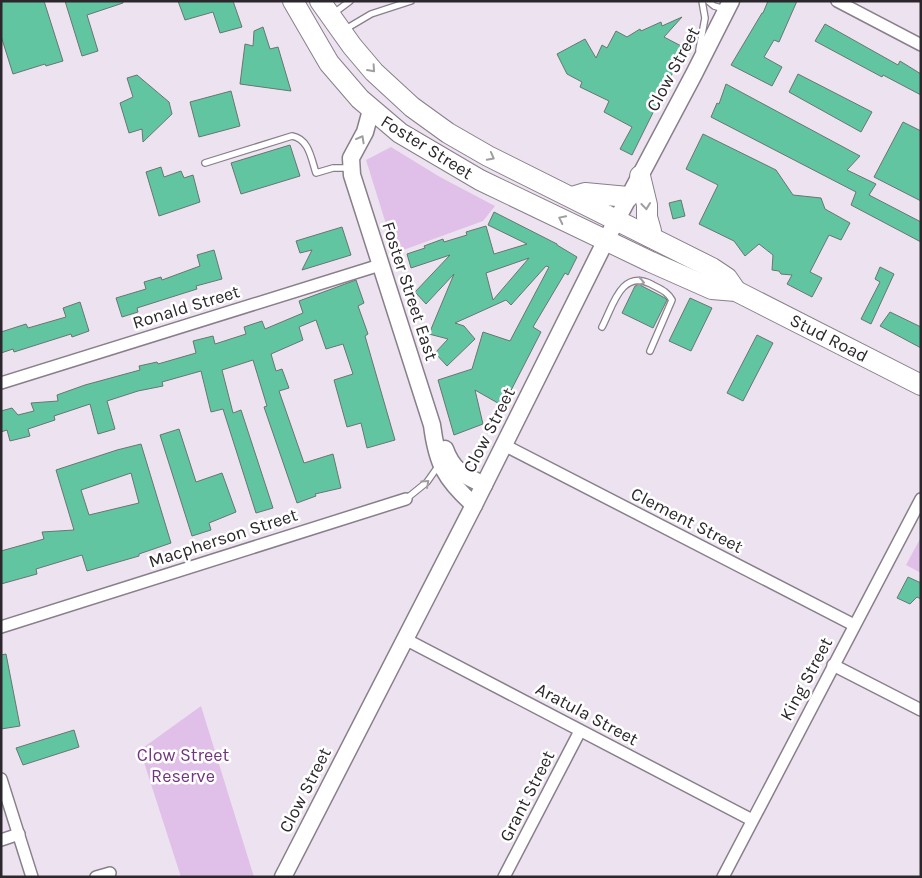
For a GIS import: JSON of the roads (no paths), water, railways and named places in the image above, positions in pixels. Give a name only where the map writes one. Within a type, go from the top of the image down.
[{"type":"highway","name":"Foster Street","points":[[293,1],[329,63],[371,110],[400,133],[480,180],[606,240]]},
{"type":"highway","name":"Foster Street","points":[[331,16],[374,72],[412,107],[448,133],[488,156],[617,219]]},
{"type":"highway","points":[[314,38],[331,16]]},
{"type":"highway","points":[[640,176],[647,205],[650,238]]},
{"type":"highway","points":[[570,197],[584,193],[628,196]]},
{"type":"highway","name":"Stud Road","points":[[617,219],[650,238],[712,268],[727,278],[736,291]]},
{"type":"highway","name":"Stud Road","points":[[606,240],[712,289],[736,291],[921,385]]},
{"type":"main road","name":"Clow Street","points":[[283,877],[474,505],[628,196],[694,74],[728,4]]},
{"type":"main road","points":[[351,168],[351,158],[365,132],[371,110]]},
{"type":"main road","name":"Foster Street East","points":[[351,168],[432,425],[441,462],[450,482],[474,505]]},
{"type":"main road","name":"Foster Street East","points":[[432,425],[454,466],[463,474],[484,485]]},
{"type":"street","points":[[837,1],[921,45]]},
{"type":"street","name":"Ronald Street","points":[[1,383],[380,265]]},
{"type":"street","name":"Clement Street","points":[[504,445],[854,625]]},
{"type":"street","name":"Macpherson Street","points":[[1,627],[406,499]]},
{"type":"street","name":"King Street","points":[[723,877],[921,499]]},
{"type":"street","name":"Aratula Street","points":[[405,639],[752,820]]},
{"type":"street","points":[[833,665],[921,710]]},
{"type":"street","name":"Grant Street","points":[[504,877],[580,731]]},
{"type":"street","points":[[1,779],[32,877]]},
{"type":"street","points":[[1,840],[19,834]]},
{"type":"street","points":[[96,877],[110,872]]},
{"type":"lane","points":[[331,16],[366,16],[411,1]]},
{"type":"lane","points":[[694,74],[704,24],[702,1]]},
{"type":"lane","points":[[708,1],[714,6],[728,4]]},
{"type":"lane","points":[[331,16],[347,2]]},
{"type":"lane","points":[[205,162],[292,136],[298,137],[305,143],[316,173],[333,168],[351,168]]},
{"type":"lane","points":[[602,327],[622,286],[632,280],[644,280],[668,293],[672,300],[650,351]]},
{"type":"lane","name":"Macpherson Street","points":[[406,499],[430,480],[441,462]]},
{"type":"park label","name":"Clow Street Reserve","points":[[183,765]]}]
